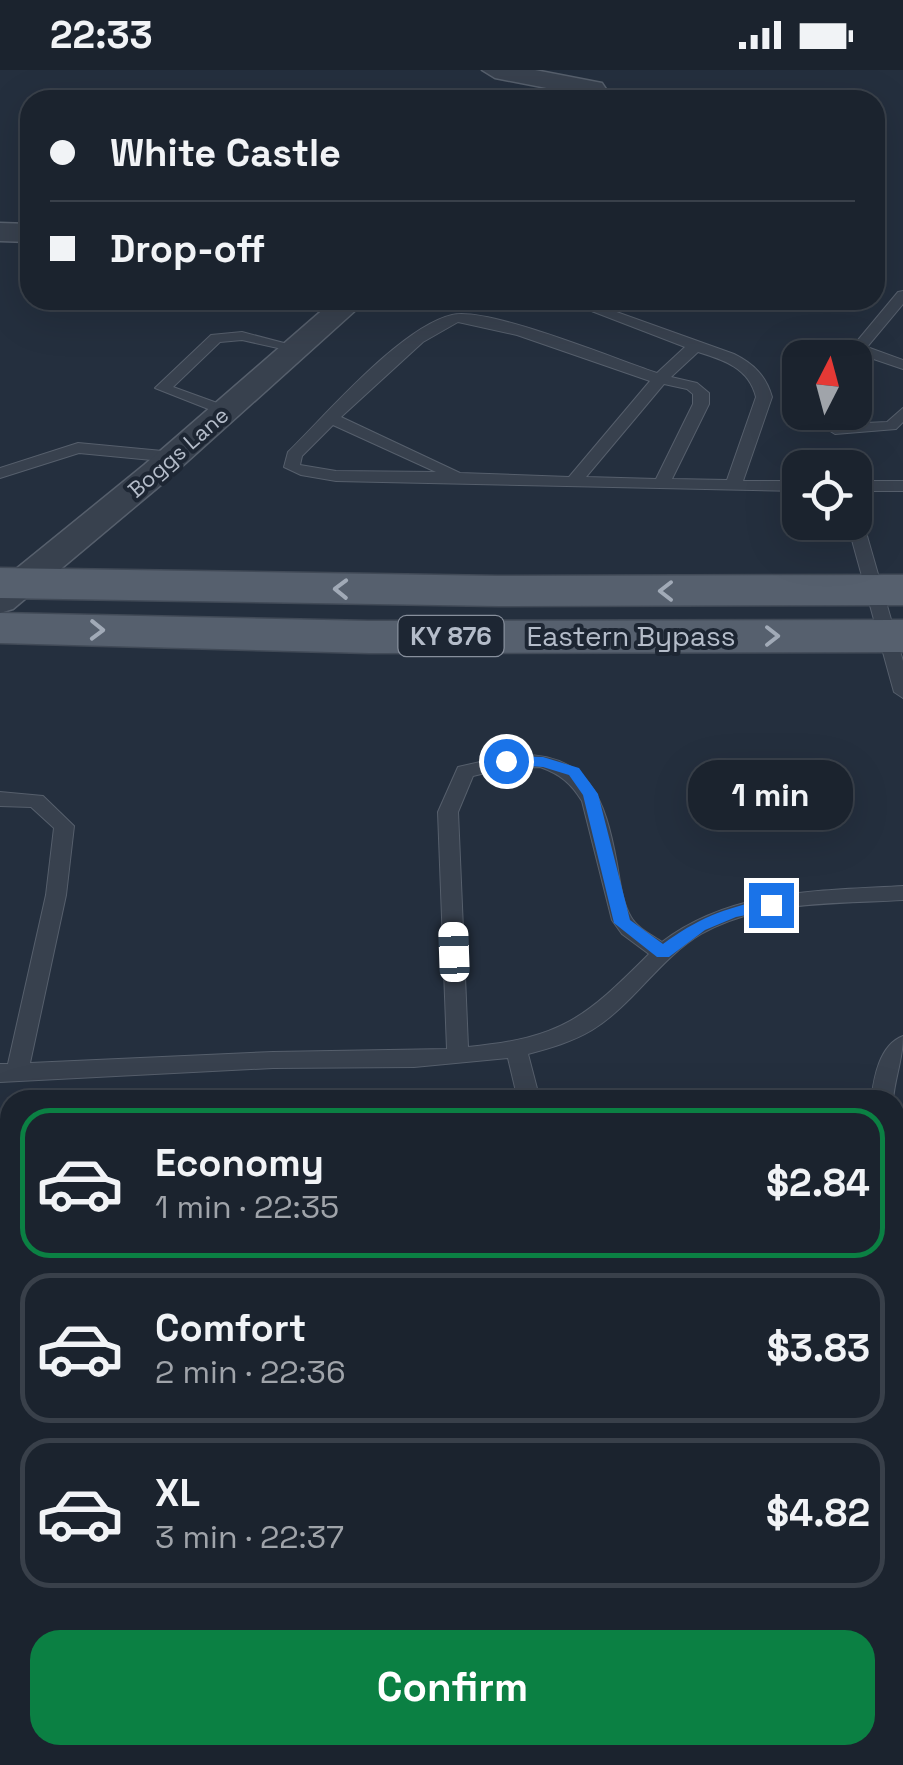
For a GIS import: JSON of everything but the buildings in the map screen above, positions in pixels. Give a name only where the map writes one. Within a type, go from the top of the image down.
[{"type":"main road","name":"Eastern Bypass","points":[[7,589],[887,590]]},
{"type":"main road","name":"Eastern Bypass","points":[[0,628],[369,637],[894,636]]},
{"type":"street","points":[[495,70],[569,90]]},
{"type":"street","points":[[593,90],[615,70]]},
{"type":"street","name":"Boggs Lane","points":[[7,589],[173,456],[340,310]]},
{"type":"lane","points":[[867,340],[903,295]]},
{"type":"lane","points":[[597,310],[753,369],[762,382],[764,397],[733,485]]},
{"type":"lane","points":[[662,484],[701,404],[701,394],[692,386],[495,324],[459,317],[428,330],[294,455],[292,467],[313,476],[462,478],[573,482],[662,484],[782,486]]},
{"type":"lane","points":[[226,411],[163,388],[216,338],[242,336],[296,348]]},
{"type":"lane","points":[[573,482],[660,379],[695,346]]},
{"type":"lane","points":[[872,358],[903,365]]},
{"type":"lane","points":[[872,427],[891,426],[903,413]]},
{"type":"lane","points":[[332,419],[462,478]]},
{"type":"lane","points":[[0,473],[78,448],[173,456]]},
{"type":"lane","points":[[872,486],[903,486]]},
{"type":"lane","points":[[863,540],[887,590],[903,692]]},
{"type":"lane","points":[[458,1055],[448,812],[465,772],[484,765],[525,760],[558,764],[574,771],[590,794],[622,923],[663,953]]},
{"type":"lane","points":[[0,799],[36,801],[64,826],[56,895],[8,1072],[458,1055],[516,1049],[557,1038],[594,1019],[663,953],[700,926],[734,912],[903,894]]},
{"type":"lane","points":[[883,1090],[886,1072],[903,1044]]},
{"type":"lane","points":[[516,1049],[526,1090]]},
{"type":"route","points":[[506,761],[558,764],[574,771],[590,794],[622,923],[663,953],[700,926],[734,912],[771,905]]}]
